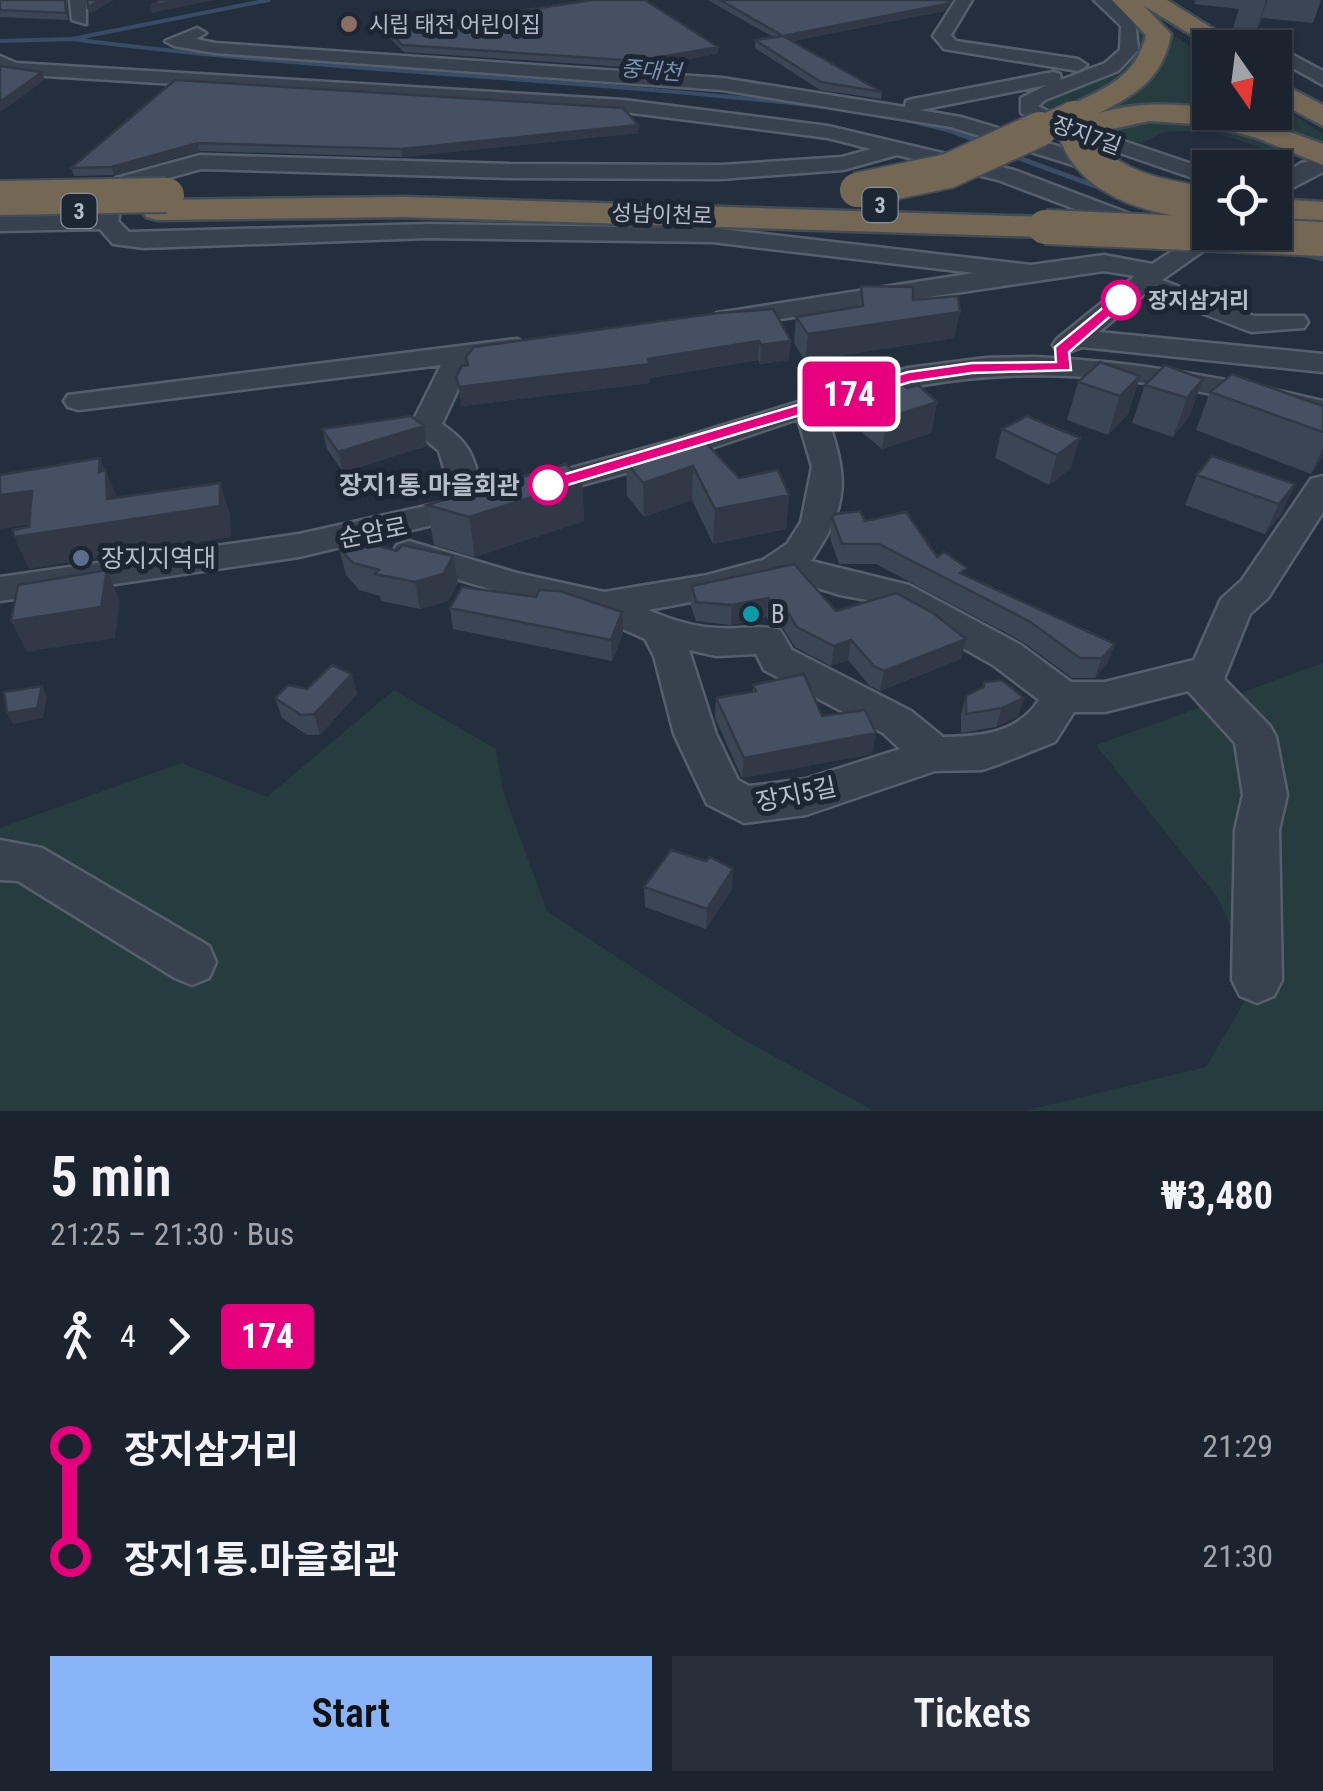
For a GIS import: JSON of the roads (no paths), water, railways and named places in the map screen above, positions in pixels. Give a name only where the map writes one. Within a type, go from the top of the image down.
[{"type":"highway","points":[[1128,0],[1192,38]]},
{"type":"highway","points":[[691,207],[857,190],[948,171],[1082,119],[1150,70],[1159,34],[1128,0]]},
{"type":"highway","points":[[1150,0],[1201,30]]},
{"type":"highway","points":[[1292,84],[1323,103]]},
{"type":"highway","points":[[1292,101],[1323,117]]},
{"type":"highway","points":[[1082,119],[1126,113],[1192,114],[1230,120],[1318,148]]},
{"type":"highway","points":[[1292,114],[1318,148]]},
{"type":"highway","points":[[1082,119],[1076,134],[1078,146],[1100,169],[1161,194],[1192,213]]},
{"type":"highway","name":"성남이천로","points":[[0,198],[420,207],[691,207]]},
{"type":"highway","name":"성남이천로","points":[[0,213],[163,202],[691,207],[1192,223]]},
{"type":"highway","points":[[1292,209],[1323,212]]},
{"type":"highway","points":[[1292,222],[1323,223]]},
{"type":"highway","name":"성남이천로","points":[[1292,235],[1323,239]]},
{"type":"highway","points":[[1292,246],[1323,255]]},
{"type":"street","points":[[78,0],[80,20]]},
{"type":"street","points":[[964,0],[942,36],[950,45],[1104,69]]},
{"type":"street","points":[[895,109],[1104,69],[1123,58],[1130,48],[1130,25],[1102,0]]},
{"type":"street","points":[[198,33],[174,41],[215,48],[722,84],[895,109],[954,121],[1192,217]]},
{"type":"street","points":[[1292,61],[1323,79]]},
{"type":"street","points":[[0,62],[13,68],[190,81],[624,106],[828,132],[1192,219]]},
{"type":"street","name":"장지7길","points":[[1104,69],[1036,95],[1028,102],[1028,109],[1062,128],[1192,171]]},
{"type":"street","points":[[1292,179],[1309,168],[1318,148]]},
{"type":"street","points":[[0,186],[124,183],[200,162],[492,171],[721,172],[843,162],[896,149]]},
{"type":"street","points":[[106,222],[110,204],[124,183]]},
{"type":"street","points":[[0,224],[106,222],[122,238],[144,241],[428,231],[712,235],[1030,272]]},
{"type":"street","points":[[1070,352],[1192,238]]},
{"type":"street","points":[[708,321],[1104,263],[1150,277],[1251,324],[1294,322]]},
{"type":"street","points":[[80,401],[537,344]]},
{"type":"street","points":[[1070,352],[1323,363]]},
{"type":"street","name":"순암로","points":[[0,589],[381,531],[939,371],[1070,352],[1323,410]]},
{"type":"street","points":[[460,355],[426,427],[454,447],[471,506]]},
{"type":"street","points":[[604,604],[706,587],[782,564],[799,552],[818,522],[828,467],[809,406]]},
{"type":"street","points":[[782,564],[840,583],[896,594],[1007,655],[1062,698],[1105,697],[1209,671],[1234,608],[1255,589],[1323,486]]},
{"type":"street","points":[[381,531],[406,552],[516,585],[604,604],[658,630],[716,642],[767,640],[778,660],[897,722],[934,754]]},
{"type":"street","name":"장지5길","points":[[658,630],[673,656],[695,734],[722,792],[744,805],[806,797],[934,754],[982,753],[1041,730],[1062,698]]},
{"type":"street","points":[[1196,674],[1255,737],[1266,795],[1256,830],[1257,980]]},
{"type":"street","points":[[0,860],[26,862],[192,962]]},
{"type":"waterway","points":[[72,39],[269,0]]},
{"type":"waterway","points":[[0,41],[72,39]]},
{"type":"waterway","name":"중대천","points":[[72,39],[835,108]]},
{"type":"waterway","name":"중대천","points":[[898,118],[948,130]]},
{"type":"waterway","name":"중대천","points":[[948,130],[956,132]]},
{"type":"waterway","name":"중대천","points":[[948,130],[985,143]]},
{"type":"waterway","name":"중대천","points":[[1011,155],[1106,190]]},
{"type":"waterway","name":"중대천","points":[[1303,254],[1323,259]]},
{"type":"place","name":"시립 태전 어린이집","points":[[349,24]]},
{"type":"place","name":"장지삼거리","points":[[1121,300]]},
{"type":"place","name":"장지1통.마을회관","points":[[548,485]]},
{"type":"place","name":"장지지역대","points":[[81,558]]},
{"type":"place","name":"B","points":[[751,614]]}]
